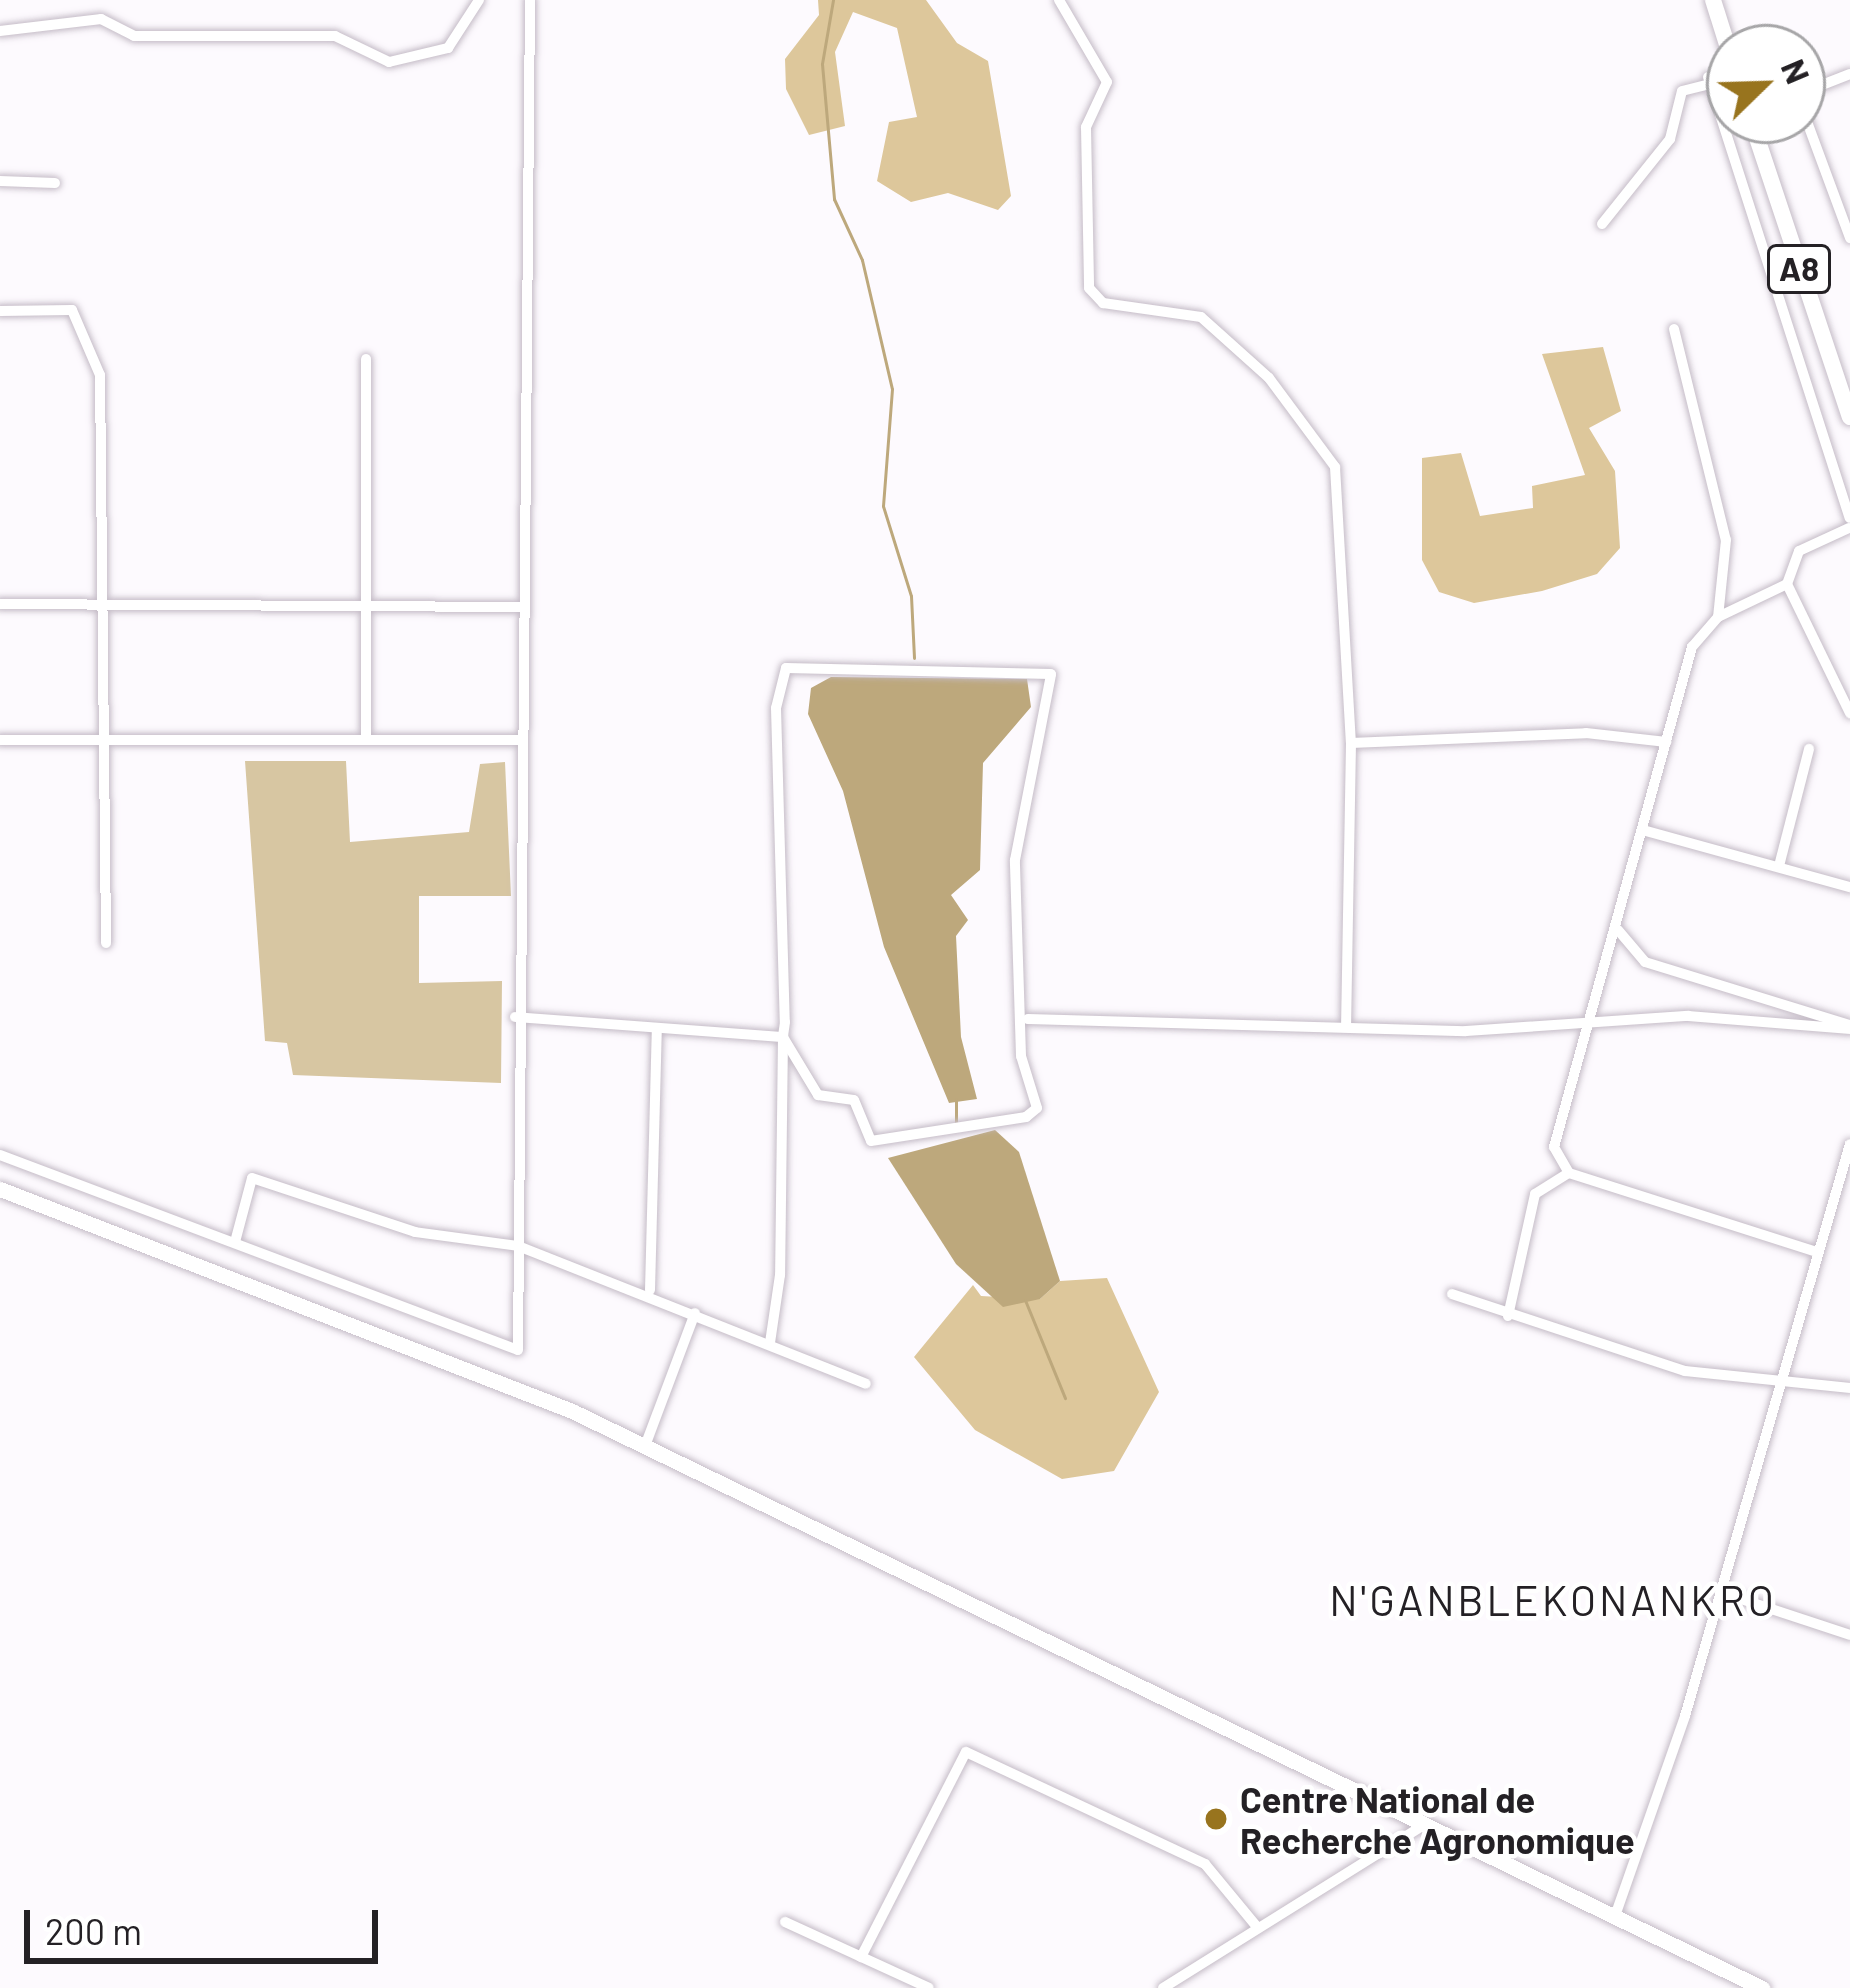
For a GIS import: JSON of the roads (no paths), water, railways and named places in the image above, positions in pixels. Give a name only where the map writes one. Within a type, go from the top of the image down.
[{"type":"main road","name":"A8","points":[[1759,144],[1850,417]]},
{"type":"main road","points":[[0,1190],[296,1297],[645,1446],[1762,1988]]},
{"type":"street","points":[[0,31],[101,19],[134,36],[335,36],[389,62],[448,48],[479,0]]},
{"type":"street","points":[[0,1155],[518,1350],[515,1017],[530,0]]},
{"type":"street","points":[[1059,0],[1066,28],[1107,82],[1086,127],[1090,288],[1102,304],[1201,317],[1269,378],[1335,467],[1352,743],[1346,1026]]},
{"type":"street","points":[[1850,74],[1809,90],[1806,119],[1850,238]]},
{"type":"street","points":[[1602,224],[1670,139],[1682,91],[1706,78]]},
{"type":"street","points":[[1729,144],[1850,524],[1799,551],[1787,584],[1718,617],[1692,647],[1646,831],[1554,1147],[1569,1173],[1817,1252]]},
{"type":"street","points":[[0,181],[56,183]]},
{"type":"street","points":[[0,311],[47,302],[83,326],[105,406],[110,604],[106,943]]},
{"type":"street","points":[[1674,329],[1726,540],[1718,617]]},
{"type":"street","points":[[365,359],[367,740]]},
{"type":"street","points":[[1787,584],[1850,713]]},
{"type":"street","points":[[0,604],[521,607]]},
{"type":"street","points":[[770,1343],[783,1037],[776,708],[786,668],[1051,674],[1015,860],[1012,956],[1028,1019],[1021,1056],[1037,1108],[871,1141],[854,1100],[818,1095],[783,1037]]},
{"type":"street","points":[[1352,743],[1586,733],[1666,742]]},
{"type":"street","points":[[0,740],[518,740]]},
{"type":"street","points":[[1779,866],[1809,749]]},
{"type":"street","points":[[1646,831],[1850,887]]},
{"type":"street","points":[[1618,922],[1626,952],[1645,962],[1850,1027]]},
{"type":"street","points":[[1028,1019],[1587,1026],[1688,1016],[1850,1027]]},
{"type":"street","points":[[515,1017],[783,1037]]},
{"type":"street","points":[[650,1290],[657,1028]]},
{"type":"street","points":[[1614,1919],[1720,1592],[1850,1144]]},
{"type":"street","points":[[1508,1316],[1535,1194],[1569,1173]]},
{"type":"street","points":[[235,1242],[252,1178],[415,1232],[518,1246],[650,1290],[866,1384]]},
{"type":"street","points":[[1452,1294],[1685,1371],[1780,1376],[1850,1388]]},
{"type":"street","points":[[645,1446],[695,1313]]},
{"type":"street","points":[[1720,1592],[1850,1635]]},
{"type":"street","points":[[861,1957],[966,1752],[1214,1870],[1258,1928]]},
{"type":"street","points":[[1163,1988],[1424,1825]]},
{"type":"street","points":[[785,1922],[928,1988]]},
{"type":"waterway","points":[[833,0],[822,64],[834,199],[862,260],[892,389],[883,506],[911,596],[914,658]]},
{"type":"waterway","points":[[956,1099],[956,1125]]},
{"type":"waterway","points":[[1025,1300],[1065,1398]]},
{"type":"place","name":"Centre National de Recherche Agronomique","points":[[1216,1819]]},
{"type":"district","name":"N'GANBLEKONANKRO","points":[[1553,1599]]}]
